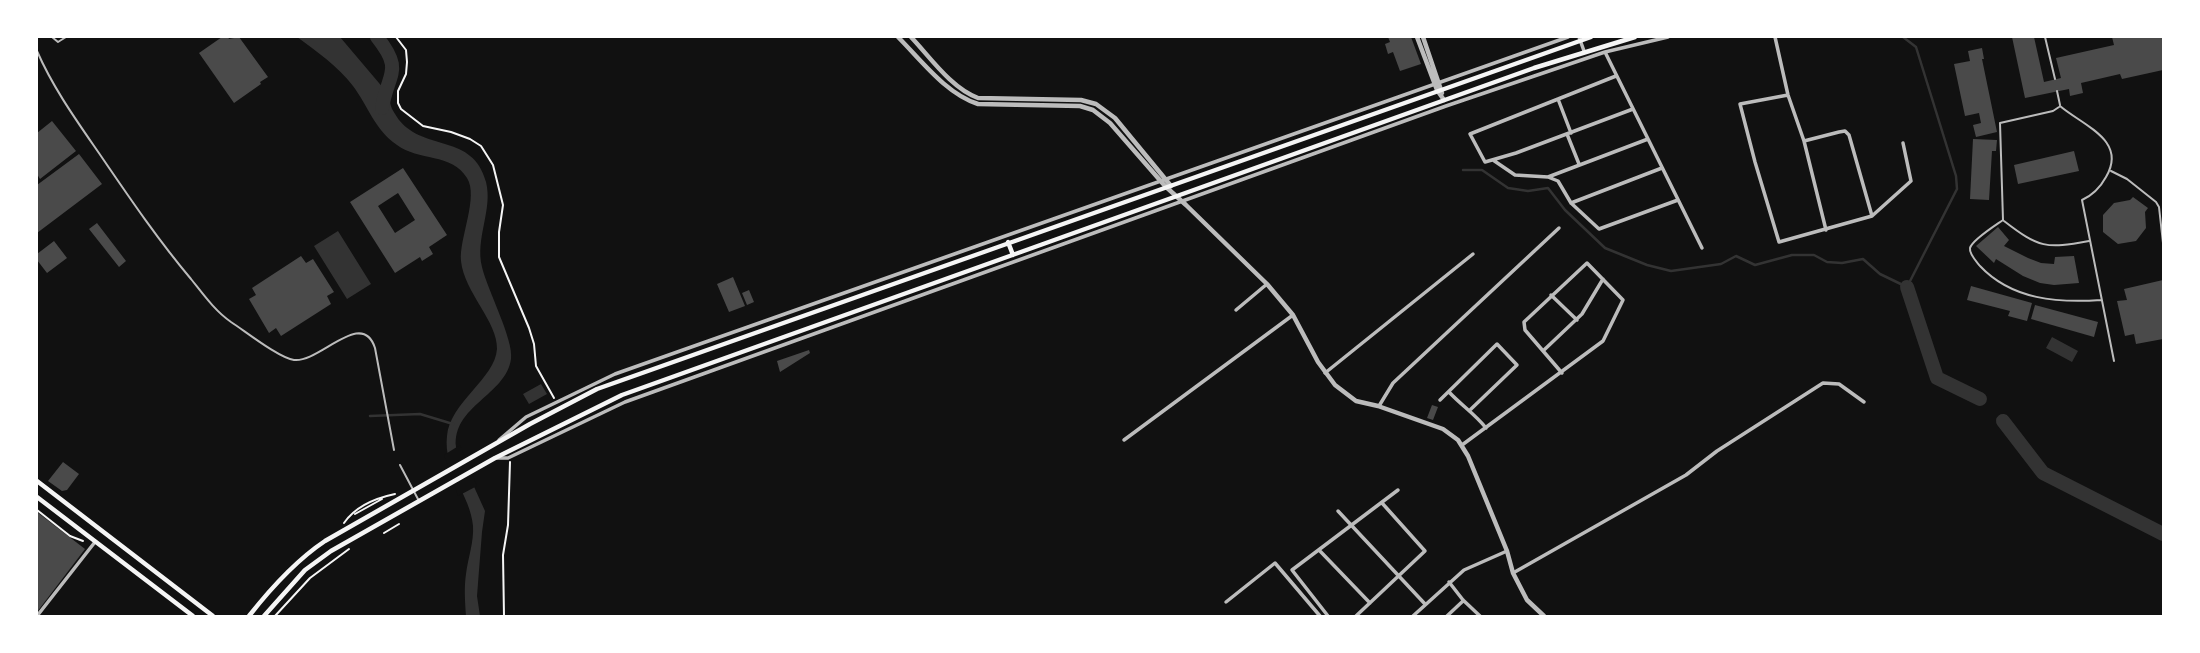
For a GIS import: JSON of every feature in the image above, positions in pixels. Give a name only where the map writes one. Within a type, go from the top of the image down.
[{"type":"main road","points":[[249,616],[297,563],[341,531],[570,402],[618,380],[1580,38],[1591,37]]},
{"type":"main road","points":[[266,615],[290,585],[318,560],[495,458],[622,395],[1180,198],[1444,100],[1584,51],[1635,37]]},
{"type":"main road","points":[[1008,242],[1013,255]]},
{"type":"main road","points":[[37,481],[213,616]]},
{"type":"main road","points":[[37,497],[193,616]]},
{"type":"street","points":[[898,37],[943,81],[968,100],[978,104],[1080,106],[1093,110],[1110,123],[1163,180]]},
{"type":"street","points":[[911,37],[970,95],[978,98],[1082,100],[1096,104],[1115,118],[1167,186],[1267,284],[1293,315],[1325,373],[1335,385],[1356,401],[1443,429],[1462,445],[1507,551],[1513,573],[1527,600],[1544,616]]},
{"type":"street","points":[[1417,37],[1437,83]]},
{"type":"street","points":[[1423,37],[1444,100]]},
{"type":"street","points":[[490,448],[526,417],[615,374],[1568,37]]},
{"type":"street","points":[[495,458],[508,458],[625,402],[1180,198],[1605,52],[1668,37]]},
{"type":"street","points":[[1775,37],[1788,95],[1804,141],[1826,230]]},
{"type":"street","points":[[1580,38],[1584,51]]},
{"type":"street","points":[[1602,46],[1702,248]]},
{"type":"street","points":[[1616,76],[1471,134],[1485,162],[1633,109]]},
{"type":"street","points":[[1788,95],[1740,104],[1779,242],[1872,216],[1911,181],[1903,143]]},
{"type":"street","points":[[1558,99],[1580,165]]},
{"type":"street","points":[[1804,141],[1845,131],[1849,135],[1872,216]]},
{"type":"street","points":[[1548,177],[1648,139]]},
{"type":"street","points":[[1493,160],[1515,175],[1548,177],[1558,181],[1571,203],[1599,229],[1678,200]]},
{"type":"street","points":[[1571,203],[1662,168]]},
{"type":"street","points":[[1378,406],[1393,383],[1559,228]]},
{"type":"street","points":[[1325,373],[1473,254]]},
{"type":"street","points":[[1462,445],[1562,373],[1604,341],[1623,301],[1587,263],[1524,322],[1525,330],[1562,373]]},
{"type":"street","points":[[1544,350],[1583,314],[1603,279]]},
{"type":"street","points":[[1236,310],[1267,284]]},
{"type":"street","points":[[1551,295],[1577,320]]},
{"type":"street","points":[[1124,440],[1293,315]]},
{"type":"street","points":[[1440,400],[1497,344],[1517,365],[1470,410]]},
{"type":"street","points":[[1513,573],[1686,475],[1717,451],[1823,383],[1839,384],[1864,402]]},
{"type":"street","points":[[1449,391],[1486,428]]},
{"type":"street","points":[[1328,616],[1292,570],[1398,489]]},
{"type":"street","points":[[1356,616],[1424,551],[1381,503]]},
{"type":"street","points":[[1338,511],[1425,604]]},
{"type":"street","points":[[37,616],[95,542]]},
{"type":"street","points":[[1319,550],[1370,603]]},
{"type":"street","points":[[1413,616],[1449,582],[1474,564],[1507,551]]},
{"type":"street","points":[[1226,602],[1275,563],[1320,616]]},
{"type":"street","points":[[1449,582],[1480,616]]},
{"type":"street","points":[[1447,616],[1464,600]]},
{"type":"lane","points":[[52,37],[58,42],[66,37]]},
{"type":"lane","points":[[2045,37],[2054,79]]},
{"type":"lane","points":[[37,51],[60,97],[158,239],[222,316],[278,353],[294,360],[311,357],[353,333],[366,335],[375,348],[394,450]]},
{"type":"lane","points":[[2057,91],[2060,106],[2105,138],[2109,146],[2110,171],[2096,191],[2082,200],[2114,362]]},
{"type":"lane","points":[[2003,220],[2000,123],[2053,111],[2060,106]]},
{"type":"lane","points":[[2110,171],[2127,179],[2156,202],[2159,207],[2163,243]]},
{"type":"lane","points":[[2003,220],[2039,244],[2060,247],[2090,241]]},
{"type":"lane","points":[[2003,220],[1973,243],[1970,249],[1982,268],[2008,287],[2035,297],[2068,302],[2102,300]]},
{"type":"lane","points":[[400,465],[419,501]]},
{"type":"path","points":[[396,37],[405,50],[407,62],[406,74],[398,91],[401,109],[423,126],[470,139],[481,146],[493,166],[503,205],[499,257],[529,328],[536,366],[555,402]]},
{"type":"path","points":[[504,616],[503,555],[511,472],[508,458]]},
{"type":"path","points":[[341,531],[345,520],[354,512],[381,497],[413,490]]},
{"type":"path","points":[[355,514],[382,499]]},
{"type":"path","points":[[37,510],[70,536],[84,541]]},
{"type":"path","points":[[384,533],[400,524]]},
{"type":"path","points":[[275,616],[310,578],[349,549]]},
{"type":"shaded area","points":[[297,37],[340,37],[390,96],[391,106],[399,120],[422,136],[460,149],[471,156],[480,167],[486,182],[488,193],[480,256],[508,340],[511,359],[500,382],[470,411],[457,433],[456,447],[485,511],[477,596],[480,616],[466,616],[465,579],[473,526],[468,504],[453,472],[447,448],[450,424],[456,412],[489,370],[497,349],[492,328],[468,284],[461,261],[470,207],[470,186],[461,170],[453,165],[405,150],[389,139],[347,79]]},
{"type":"shaded area","points":[[338,231],[371,284],[347,299],[314,246]]},
{"type":"shaded area","points":[[2052,337],[2078,351],[2072,362],[2046,348]]},
{"type":"shaded area","points":[[541,384],[547,394],[529,404],[523,394]]},
{"type":"pier","points":[[460,445],[477,486],[458,496],[444,455]]},
{"type":"building","points":[[222,37],[239,37],[268,77],[234,103],[199,53]]},
{"type":"building","points":[[1388,37],[1411,37],[1421,64],[1400,71],[1393,52],[1388,54],[1385,44],[1390,42]]},
{"type":"building","points":[[2012,37],[2034,37],[2044,82],[2061,78],[2056,58],[2114,45],[2112,37],[2163,37],[2163,70],[2122,79],[2120,74],[2081,83],[2083,93],[2070,96],[2069,89],[2025,98]]},
{"type":"building","points":[[1982,48],[1997,132],[1976,137],[1973,125],[1981,123],[1979,113],[1965,116],[1954,64],[1970,61],[1968,51]]},
{"type":"building","points":[[52,121],[76,151],[40,179],[37,174],[37,133]]},
{"type":"building","points":[[1973,139],[1997,140],[1996,151],[1992,151],[1989,200],[1970,199]]},
{"type":"building","points":[[2074,151],[2079,171],[2018,184],[2014,165]]},
{"type":"building","points":[[79,154],[102,184],[37,233],[37,185]]},
{"type":"building","points":[[403,168],[447,235],[429,247],[433,254],[422,261],[420,257],[395,273],[350,202]],"holes":[[[398,193],[415,220],[395,233],[378,206]]]},
{"type":"building","points":[[2133,197],[2148,208],[2145,212],[2146,228],[2136,241],[2118,244],[2103,232],[2103,215],[2114,203]]},
{"type":"building","points":[[97,223],[126,261],[119,267],[89,229]]},
{"type":"building","points":[[1998,227],[2009,240],[2004,246],[2041,263],[2054,264],[2055,257],[2074,256],[2079,283],[2040,283],[1996,259],[1994,263],[1976,246]]},
{"type":"building","points":[[54,241],[67,258],[47,273],[37,260],[37,254]]},
{"type":"building","points":[[301,256],[306,263],[313,259],[334,292],[327,296],[331,304],[281,336],[276,328],[269,333],[249,299],[256,295],[252,288]]},
{"type":"building","points":[[733,277],[745,306],[729,312],[717,284]]},
{"type":"building","points":[[2163,280],[2163,339],[2136,344],[2134,334],[2125,336],[2117,301],[2127,300],[2124,289]]},
{"type":"building","points":[[1971,286],[2032,303],[2027,321],[2008,316],[2010,311],[1967,300]]},
{"type":"building","points":[[749,290],[754,302],[747,305],[742,293]]},
{"type":"building","points":[[2035,305],[2098,322],[2094,337],[2031,319]]},
{"type":"building","points":[[809,350],[810,353],[780,372],[777,361]]},
{"type":"building","points":[[1432,405],[1438,407],[1433,420],[1427,418]]},
{"type":"building","points":[[63,462],[79,474],[67,490],[62,491],[48,481]]},
{"type":"building","points":[[37,512],[85,549],[37,612]]},
{"type":"waterway","points":[[377,37],[392,65],[382,108]]},
{"type":"waterway","points":[[1463,170],[1482,170],[1508,188],[1528,191],[1548,188],[1565,210],[1605,248],[1647,265],[1671,271],[1721,264],[1736,256],[1755,265],[1792,255],[1814,255],[1827,262],[1842,263],[1863,259],[1880,274],[1907,287],[1957,189],[1956,176],[1916,47],[1903,37]]},
{"type":"waterway","points":[[1907,287],[1937,378],[1980,399]]},
{"type":"waterway","points":[[370,416],[420,414],[453,424]]},
{"type":"waterway","points":[[2003,421],[2043,473],[2163,534]]}]
